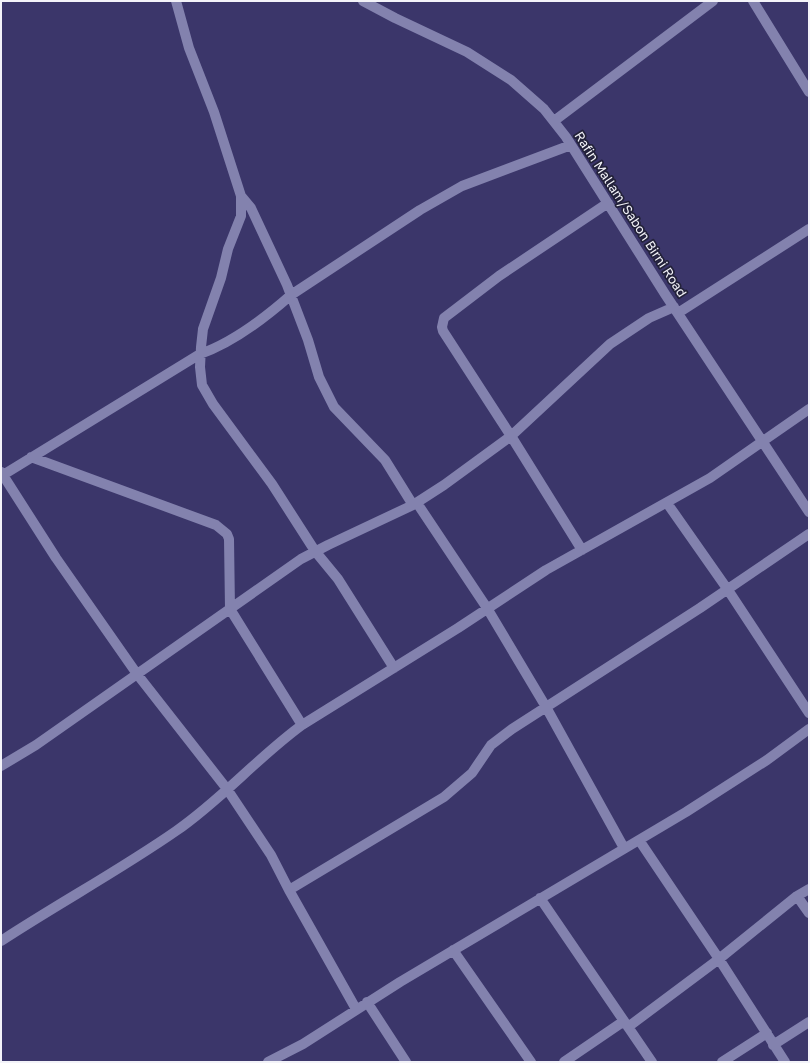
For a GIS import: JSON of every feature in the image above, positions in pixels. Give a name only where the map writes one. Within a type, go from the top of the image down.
[{"type":"street","points":[[176,1],[189,48],[214,112],[241,196],[241,216],[228,249],[221,278],[203,329],[200,354],[202,385],[207,395],[272,484],[315,552],[338,579],[394,668]]},
{"type":"street","name":"Rafin Mallam/Sabon Birni Road","points":[[363,1],[467,52],[512,80],[544,109],[571,145],[676,310],[809,512]]},
{"type":"street","points":[[554,121],[713,1]]},
{"type":"street","points":[[753,1],[809,92]]},
{"type":"street","points":[[356,1009],[271,855],[228,789],[137,674],[56,558],[2,473],[31,457],[200,354],[225,343],[276,308],[291,295],[420,210],[462,186],[571,145]]},
{"type":"street","points":[[241,196],[251,208],[291,295],[308,340],[319,377],[334,407],[385,460],[487,608],[546,707],[624,848]]},
{"type":"street","points":[[582,550],[443,331],[442,327],[444,318],[499,276],[608,203]]},
{"type":"street","points":[[1,766],[36,745],[301,559],[415,504],[444,485],[511,436],[610,344],[649,318],[676,310],[809,229]]},
{"type":"street","points":[[1,941],[177,831],[211,804],[282,739],[302,725],[458,628],[546,570],[710,478],[809,409]]},
{"type":"street","points":[[31,457],[216,525],[227,534],[229,539],[230,609],[302,725]]},
{"type":"street","points":[[667,503],[728,590],[809,713]]},
{"type":"street","points":[[289,890],[398,826],[444,797],[472,773],[491,745],[546,707],[728,590],[809,534]]},
{"type":"street","points":[[268,1062],[303,1044],[367,1002],[686,812],[767,760],[809,730]]},
{"type":"street","points":[[639,840],[719,959],[784,1062]]},
{"type":"street","points":[[564,1062],[626,1024],[719,959],[797,896],[809,889]]},
{"type":"street","points":[[797,896],[809,913]]},
{"type":"street","points":[[540,898],[652,1062]]},
{"type":"street","points":[[453,950],[531,1062]]},
{"type":"street","points":[[367,1002],[406,1062]]},
{"type":"street","points":[[774,1045],[809,1022]]},
{"type":"street","points":[[722,1062],[767,1033]]}]
